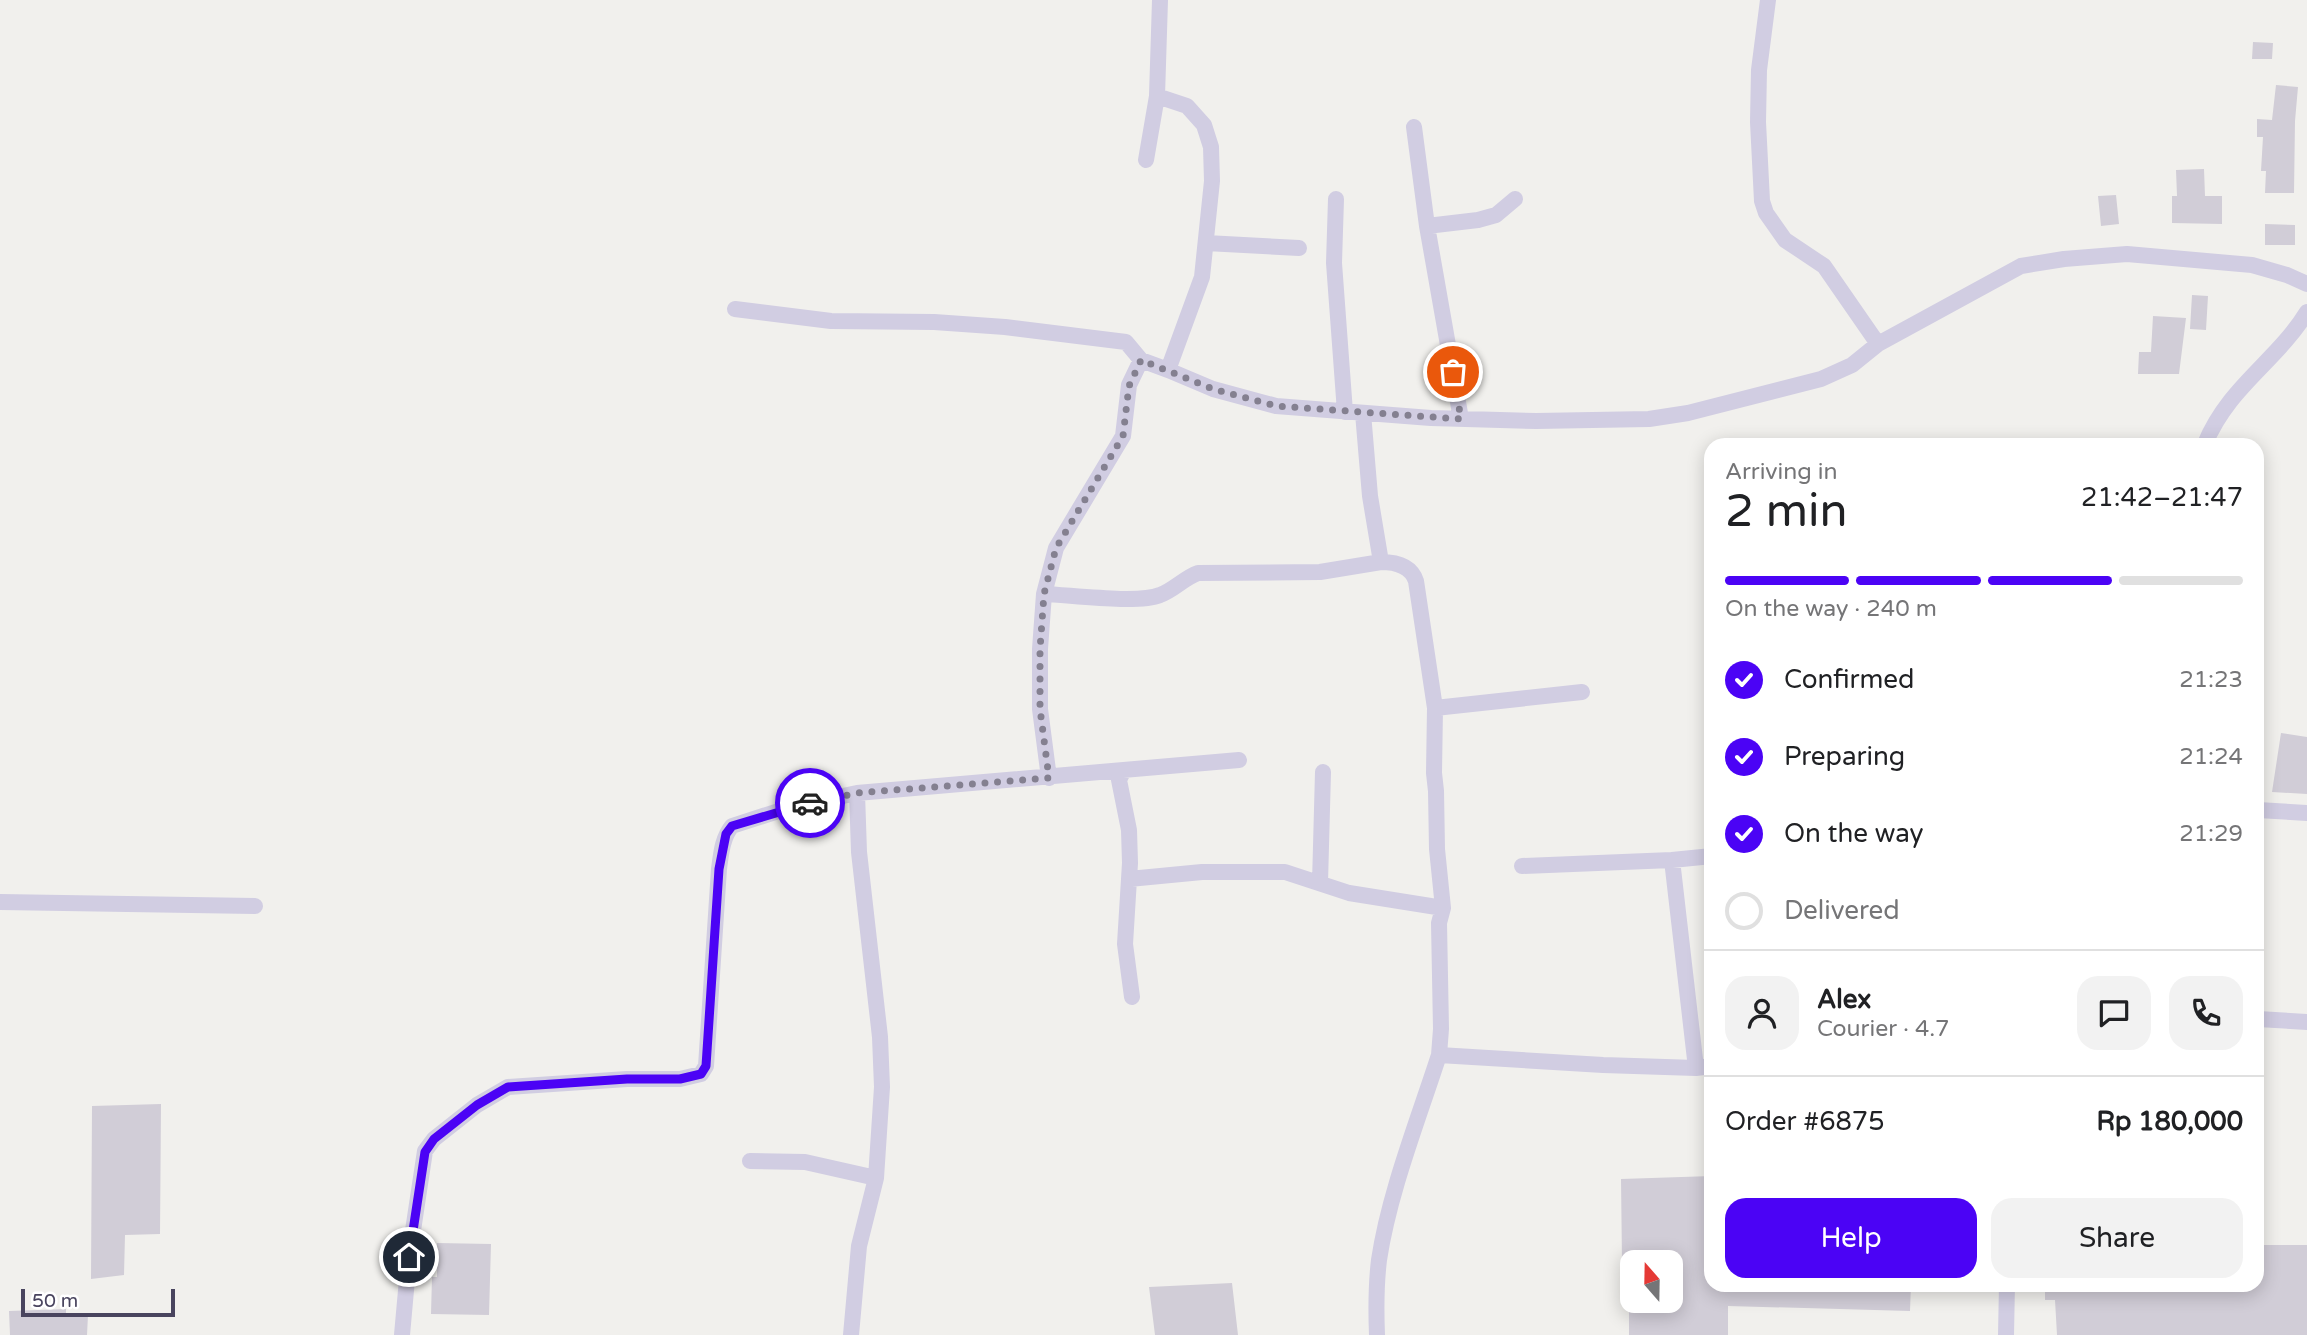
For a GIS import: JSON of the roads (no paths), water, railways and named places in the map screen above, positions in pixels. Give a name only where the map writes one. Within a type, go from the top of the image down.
[{"type":"street","points":[[1146,160],[1157,96],[1160,0]]},
{"type":"street","points":[[1768,0],[1759,70],[1758,122],[1762,201],[1766,213],[1785,240],[1824,266],[1878,344]]},
{"type":"street","points":[[1157,96],[1187,106],[1204,125],[1210,147],[1212,181],[1202,277],[1168,370]]},
{"type":"street","points":[[1414,127],[1427,226],[1461,419]]},
{"type":"street","points":[[1336,199],[1334,263],[1345,412]]},
{"type":"street","points":[[1427,226],[1478,220],[1496,215],[1515,199]]},
{"type":"street","points":[[1206,243],[1299,248]]},
{"type":"street","points":[[735,309],[831,321],[934,322],[1090,336],[1126,342],[1141,360],[1213,389],[1276,406],[1461,419],[1603,421],[1649,419],[1688,413],[1821,379],[1852,365],[1878,344],[2021,266],[2064,259],[2127,254],[2252,265],[2307,284]]},
{"type":"street","points":[[2207,438],[2213,422],[2239,388],[2304,323]]},
{"type":"street","points":[[1049,778],[1040,709],[1044,594],[1056,548],[1123,436],[1129,386],[1141,360]]},
{"type":"street","points":[[1363,413],[1370,496],[1381,562]]},
{"type":"street","points":[[1044,594],[1150,598],[1177,587],[1198,573],[1320,572],[1381,562],[1393,562],[1413,572],[1435,708],[1434,773],[1443,908],[1439,923],[1441,1029],[1439,1055],[1388,1219],[1379,1259],[1377,1335]]},
{"type":"street","points":[[1435,708],[1582,692]]},
{"type":"street","points":[[402,1335],[409,1257],[425,1152],[434,1139],[477,1105],[508,1087],[627,1079],[680,1079],[701,1074],[706,1066],[719,869],[728,830],[791,807],[857,793],[1239,760]]},
{"type":"street","points":[[1123,772],[1119,780],[1129,831],[1125,944],[1132,998]]},
{"type":"street","points":[[1320,883],[1323,772]]},
{"type":"street","points":[[851,1335],[859,1247],[876,1178],[882,1087],[880,1037],[859,852],[857,793]]},
{"type":"street","points":[[2264,810],[2307,813]]},
{"type":"street","points":[[1522,866],[1704,857]]},
{"type":"street","points":[[1439,1055],[1704,1067],[1672,860]]},
{"type":"street","points":[[1129,879],[1202,872],[1286,872],[1349,893],[1443,908]]},
{"type":"street","points":[[0,902],[255,906]]},
{"type":"street","points":[[2264,1019],[2307,1022]]},
{"type":"street","points":[[750,1161],[804,1162],[876,1178]]},
{"type":"street","points":[[2006,1335],[2007,1292]]}]
